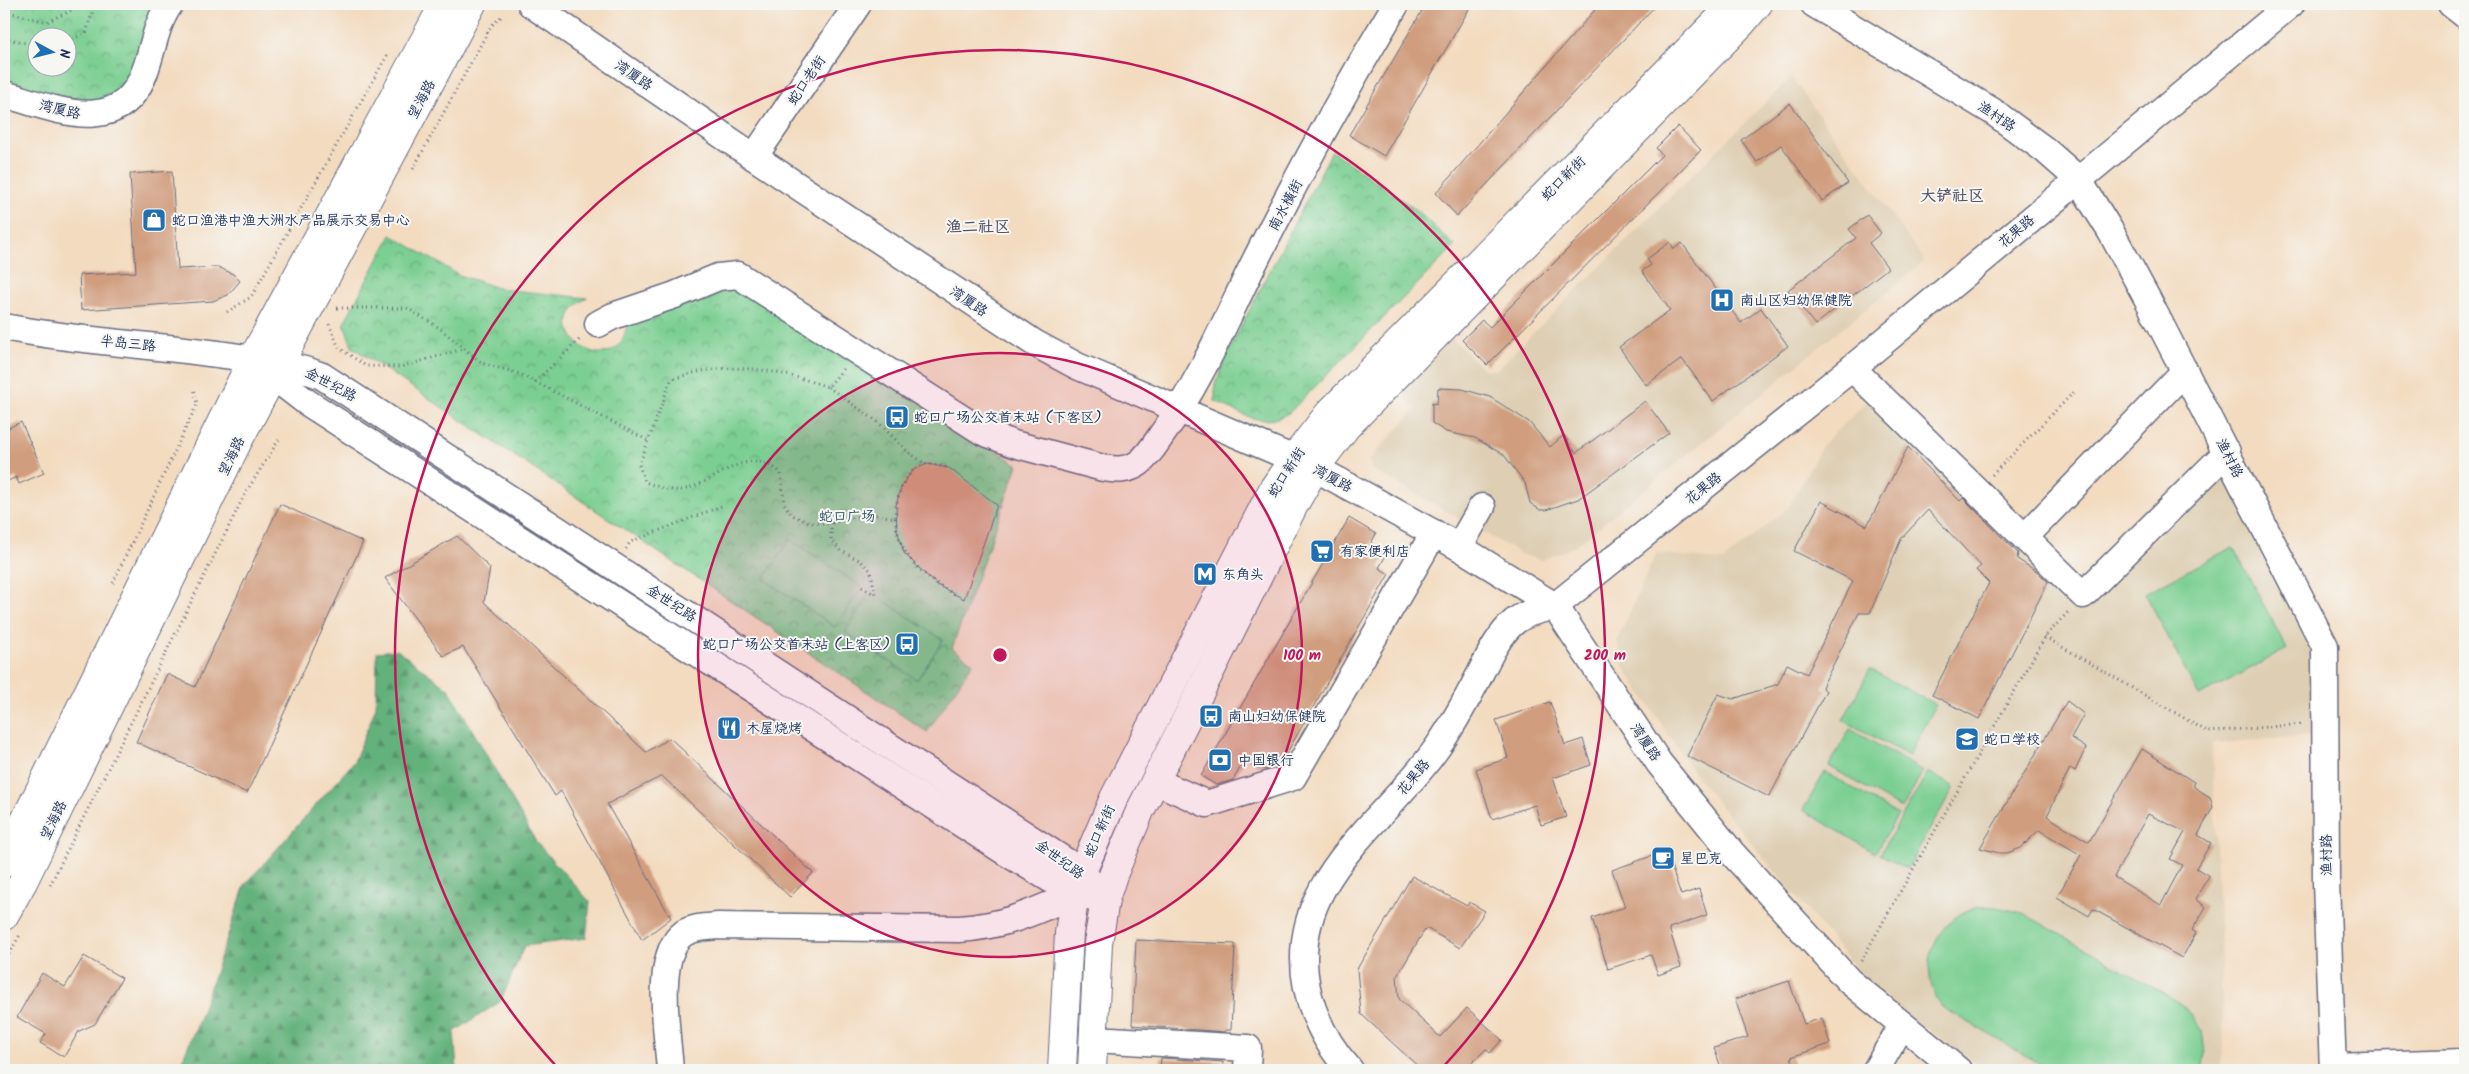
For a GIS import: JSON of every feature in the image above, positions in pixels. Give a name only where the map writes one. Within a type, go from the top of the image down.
[{"type":"main road","name":"望海路","points":[[13,924],[23,882],[268,366],[444,4]]},
{"type":"main road","name":"望海路","points":[[4,863],[268,366],[472,4]]},
{"type":"main road","name":"蛇口新街","points":[[1092,1070],[1098,943],[1105,900],[1122,851],[1155,781],[1295,503],[1305,463],[1319,424],[1734,4]]},
{"type":"main road","name":"蛇口新街","points":[[1062,1070],[1066,968],[1078,883],[1114,798],[1273,489],[1346,427],[1741,24],[1758,4]]},
{"type":"street","name":"湾厦路","points":[[4,94],[71,114],[88,116],[106,112],[121,104],[134,93],[143,78],[160,24],[170,4]]},
{"type":"street","name":"湾厦路","points":[[531,4],[754,157],[1036,344],[1077,366],[1305,463],[1434,533],[1556,606],[1659,762],[1732,853],[1849,981],[1958,1070]]},
{"type":"street","name":"蛇口老街","points":[[754,157],[858,4]]},
{"type":"street","name":"南水横街","points":[[598,324],[613,316],[675,295],[718,276],[732,274],[744,278],[983,432],[1014,444],[1103,468],[1129,469],[1139,463],[1180,410],[1196,384],[1255,262],[1396,4]]},
{"type":"street","name":"渔村路","points":[[1814,4],[1992,111],[2046,150],[2078,179],[2111,232],[2185,371],[2325,646],[2326,882],[2333,1068]]},
{"type":"street","name":"花果路","points":[[1350,1070],[1329,1044],[1317,1023],[1305,978],[1306,930],[1321,888],[1346,853],[1435,751],[1453,725],[1501,637],[1513,623],[1528,613],[1556,606],[1852,368],[2291,4]]},
{"type":"street","points":[[2451,4],[2465,15]]},
{"type":"street","name":"半岛三路","points":[[4,327],[48,335],[210,352],[268,366]]},
{"type":"street","name":"金世纪路","points":[[268,366],[306,370],[335,383],[614,565],[1078,883]]},
{"type":"street","name":"金世纪路","points":[[268,366],[305,401],[468,506],[1105,900]]},
{"type":"street","points":[[1852,368],[1978,489],[2083,595],[2227,452]]},
{"type":"street","points":[[2025,537],[2185,371]]},
{"type":"street","points":[[468,506],[456,484],[461,476],[478,476]]},
{"type":"street","points":[[1458,547],[1482,507]]},
{"type":"street","points":[[1155,781],[1207,804],[1293,777],[1434,533]]},
{"type":"street","points":[[670,1070],[664,982],[673,945],[684,933],[700,928],[718,926],[959,929],[988,927],[1014,920],[1078,883]]},
{"type":"street","points":[[1876,1070],[1902,1025]]},
{"type":"street","points":[[1094,1039],[1248,1048],[1247,1070]]},
{"type":"street","points":[[2333,1068],[2465,1062]]},
{"type":"path","points":[[4,11],[47,22],[72,10],[74,4]]},
{"type":"path","points":[[78,37],[86,33],[95,4]]},
{"type":"path","points":[[412,171],[491,26],[501,17]]},
{"type":"path","points":[[4,38],[28,44]]},
{"type":"path","points":[[227,312],[251,297],[392,47]]},
{"type":"path","points":[[342,299],[328,325],[339,348],[366,366],[401,367],[463,349]]},
{"type":"path","points":[[337,308],[407,308],[438,327],[482,363],[520,374],[647,440]]},
{"type":"path","points":[[535,382],[559,357],[598,324]]},
{"type":"path","points":[[828,387],[857,351]]},
{"type":"path","points":[[895,518],[879,515],[860,516],[831,523],[814,523],[791,514],[784,503],[781,472],[761,461],[744,463],[686,489],[667,490],[645,482],[639,465],[671,380],[685,374],[726,368],[768,369],[828,387],[878,422],[909,453],[927,464],[949,468]]},
{"type":"path","points":[[1978,489],[2076,390]]},
{"type":"path","points":[[46,892],[246,492],[280,438]]},
{"type":"path","points":[[927,464],[913,470],[902,485],[896,504],[895,518],[897,530],[904,553],[937,585],[956,595]]},
{"type":"path","points":[[614,565],[630,542],[724,505]]},
{"type":"path","points":[[831,523],[831,539],[840,550],[861,561],[871,571],[874,594],[862,587]]},
{"type":"path","points":[[1849,981],[2045,637],[2083,595]]},
{"type":"path","points":[[2045,637],[2208,732],[2325,722]]},
{"type":"path","points":[[4,963],[13,924]]},
{"type":"shaded area","name":"南山区妇幼保健院","points":[[1791,77],[1925,261],[1575,546],[1542,560],[1523,555],[1372,469],[1368,461],[1417,408],[1399,391],[1452,339],[1483,369],[1496,370]]},
{"type":"shaded area","name":"蛇口学校","points":[[1867,402],[2084,609],[2225,470],[2319,656],[2314,735],[2212,744],[2224,1047],[2220,1070],[1988,1070],[1915,1021],[1869,984],[1698,779],[1622,664],[1617,641],[1656,553],[1723,561],[1788,508],[1823,444]]},
{"type":"green space","points":[[4,4],[154,4],[132,83],[90,108],[4,86]]},
{"type":"green space","points":[[1332,151],[1415,209],[1455,246],[1290,412],[1270,420],[1252,418],[1215,401],[1215,384],[1234,340]]},
{"type":"green space","name":"蛇口广场","points":[[391,235],[459,275],[501,289],[587,298],[572,310],[568,324],[573,337],[582,347],[595,352],[608,352],[620,343],[627,325],[738,283],[1018,465],[952,648],[973,663],[927,732],[352,347],[344,323]]},
{"type":"green space","points":[[790,539],[862,587],[835,627],[764,579]]},
{"type":"green space","points":[[2233,547],[2287,649],[2199,696],[2145,593]]},
{"type":"green space","points":[[871,592],[943,640],[917,680],[845,632]]},
{"type":"green space","points":[[397,650],[449,689],[536,842],[590,902],[586,938],[524,946],[501,1001],[454,1032],[457,1070],[178,1070],[199,1020],[245,885],[354,762],[376,707],[377,652]]},
{"type":"green space","points":[[1870,669],[1936,705],[1909,756],[1843,720]]},
{"type":"green space","points":[[1850,729],[1923,771],[1902,809],[1829,766]]},
{"type":"green space","points":[[1825,772],[1898,815],[1875,853],[1803,810]]},
{"type":"green space","points":[[1928,772],[1954,787],[1907,869],[1880,854]]},
{"type":"green space","points":[[1997,907],[2023,913],[2182,1004],[2202,1031],[2205,1054],[2202,1070],[2050,1070],[1942,1007],[1934,993],[1930,979],[1932,949],[1939,936],[1948,924],[1974,908]]},
{"type":"building","points":[[1426,4],[1472,4],[1384,156],[1349,135]]},
{"type":"building","points":[[1600,4],[1657,4],[1457,216],[1436,193]]},
{"type":"building","points":[[1790,103],[1848,183],[1822,201],[1781,145],[1757,162],[1741,140]]},
{"type":"building","points":[[1678,126],[1701,150],[1487,365],[1462,340],[1482,320],[1490,327],[1662,155],[1656,148]]},
{"type":"building","name":"蛇口渔港中渔大洲水产品展示交易中心","points":[[172,171],[178,269],[218,267],[233,274],[240,281],[228,295],[213,301],[81,310],[79,275],[136,272],[130,174]]},
{"type":"building","points":[[1867,215],[1881,233],[1869,243],[1888,268],[1815,325],[1788,290],[1856,238],[1849,229]]},
{"type":"building","points":[[1670,242],[1674,249],[1682,243],[1741,323],[1761,308],[1788,346],[1713,401],[1682,359],[1646,385],[1619,347],[1670,310],[1642,271],[1651,265],[1647,259]]},
{"type":"building","points":[[1438,388],[1462,389],[1490,397],[1529,422],[1550,447],[1564,435],[1576,453],[1645,401],[1669,433],[1578,499],[1546,510],[1540,510],[1530,503],[1525,483],[1504,455],[1475,438],[1446,432],[1432,423],[1432,403],[1437,404]]},
{"type":"building","points":[[21,422],[44,473],[19,484],[16,477],[4,483],[4,430]]},
{"type":"building","points":[[1908,447],[1960,501],[1963,498],[2018,553],[2017,559],[2038,572],[2048,582],[1979,719],[1932,695],[1989,583],[1976,570],[1981,566],[1928,510],[1901,539],[1870,613],[1859,613],[1822,687],[1826,691],[1769,797],[1687,756],[1718,694],[1733,699],[1778,684],[1787,664],[1807,674],[1853,581],[1794,551],[1821,501],[1867,526]]},
{"type":"building","points":[[927,464],[949,468],[997,505],[964,599],[937,585],[904,553],[897,530],[896,505],[902,485],[913,470]]},
{"type":"building","points":[[280,504],[363,542],[247,793],[136,742],[167,674],[195,687]]},
{"type":"building","points":[[1349,518],[1376,534],[1370,545],[1386,555],[1379,568],[1389,574],[1280,765],[1266,770],[1246,758],[1233,780],[1216,785],[1201,776]]},
{"type":"building","points":[[457,536],[490,568],[484,602],[646,752],[670,738],[813,873],[790,897],[662,776],[607,804],[671,918],[642,940],[561,791],[555,796],[463,647],[443,656],[385,578]]},
{"type":"building","points":[[2067,701],[2084,714],[2071,738],[2086,748],[2075,771],[2070,768],[2047,816],[2089,842],[2142,749],[2194,782],[2194,787],[2210,797],[2213,807],[2198,835],[2211,843],[2196,868],[2209,876],[2195,899],[2206,907],[2192,930],[2196,933],[2182,958],[2093,909],[2089,916],[2057,897],[2081,855],[2039,830],[2021,848],[2007,853],[1980,848]],"holes":[[[2148,814],[2185,832],[2170,859],[2182,865],[2161,905],[2114,877]]]},
{"type":"building","points":[[1550,702],[1565,745],[1583,739],[1591,765],[1553,778],[1566,817],[1541,825],[1535,805],[1492,819],[1476,769],[1508,758],[1496,720]]},
{"type":"building","points":[[1666,851],[1681,895],[1699,889],[1707,915],[1669,928],[1681,967],[1658,975],[1651,955],[1608,969],[1592,918],[1625,907],[1612,870]]},
{"type":"building","points":[[1412,876],[1467,906],[1469,902],[1485,911],[1460,948],[1426,928],[1397,976],[1399,999],[1440,1037],[1467,1008],[1502,1040],[1490,1053],[1486,1049],[1465,1070],[1422,1070],[1361,1014],[1357,969]]},
{"type":"building","points":[[1136,940],[1235,944],[1231,1030],[1225,1030],[1225,1032],[1132,1025]]},
{"type":"building","points":[[84,956],[122,978],[95,1024],[79,1031],[64,1057],[40,1043],[46,1034],[17,1017],[42,973],[65,987]]},
{"type":"building","points":[[1789,981],[1804,1024],[1822,1018],[1830,1044],[1791,1057],[1796,1070],[1722,1070],[1714,1048],[1748,1037],[1735,999]]},
{"type":"building","points":[[1161,1058],[1223,1062],[1223,1070],[1160,1070]]},
{"type":"place","name":"蛇口渔港中渔大洲水产品展示交易中心","points":[[154,220]]},
{"type":"place","name":"南山区妇幼保健院","points":[[1722,300]]},
{"type":"place","name":"蛇口广场公交首末站 (下客区)","points":[[897,417]]},
{"type":"place","name":"有家便利店","points":[[1322,551]]},
{"type":"place","name":"东角头","points":[[1205,574]]},
{"type":"place","name":"蛇口广场公交首末站 (上客区)","points":[[907,644]]},
{"type":"place","name":"南山妇幼保健院","points":[[1211,716]]},
{"type":"place","name":"木屋烧烤","points":[[729,728]]},
{"type":"place","name":"蛇口学校","points":[[1967,739]]},
{"type":"place","name":"中国银行","points":[[1220,760]]},
{"type":"place","name":"星巴克","points":[[1663,858]]},
{"type":"district","name":"大铲社区","points":[[1952,195]]},
{"type":"district","name":"渔二社区","points":[[978,226]]}]
